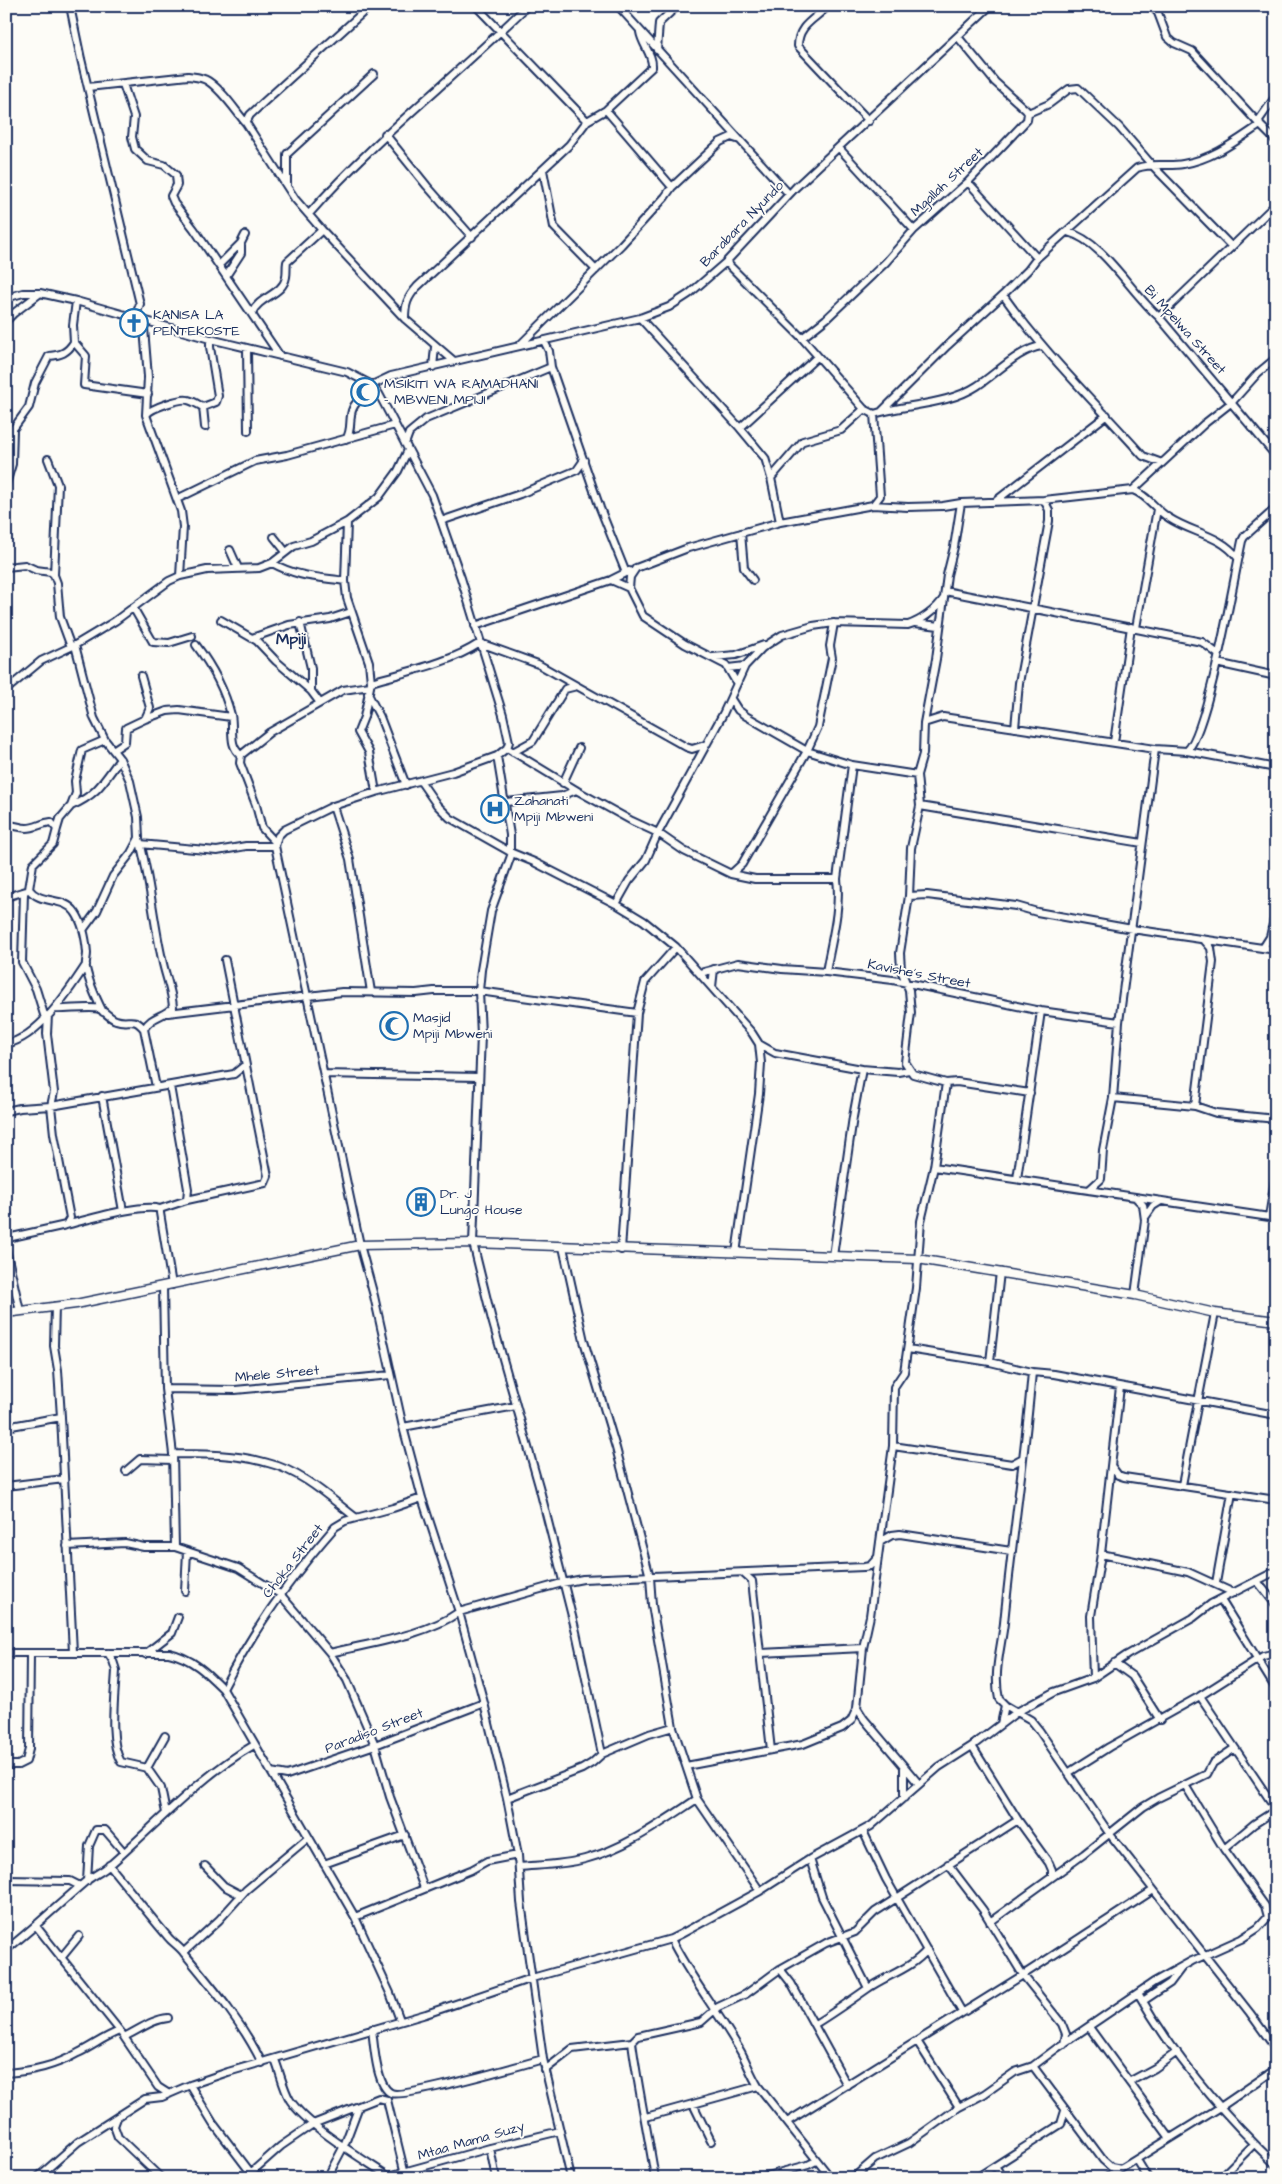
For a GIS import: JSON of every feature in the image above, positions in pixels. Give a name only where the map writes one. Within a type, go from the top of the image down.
[{"type":"street","points":[[70,6],[140,304],[135,318]]},
{"type":"street","points":[[246,123],[250,115],[370,6]]},
{"type":"street","points":[[476,6],[587,121]]},
{"type":"street","points":[[309,214],[333,186],[386,134],[527,6]]},
{"type":"street","points":[[618,6],[789,194]]},
{"type":"street","points":[[657,50],[659,24],[677,6]]},
{"type":"street","points":[[828,6],[802,30],[798,37],[798,46],[868,121]]},
{"type":"street","name":"Barabara Nyundo","points":[[373,386],[391,376],[640,318],[669,307],[689,294],[726,262],[789,194],[990,6]]},
{"type":"street","points":[[1152,6],[1158,13],[1167,37],[1192,51],[1276,141]]},
{"type":"street","points":[[404,319],[405,304],[408,297],[569,146],[587,121],[606,110],[652,67],[651,56],[643,44],[640,32]]},
{"type":"street","points":[[958,37],[995,82],[1028,113],[1049,104],[1069,89],[1078,88],[1119,126],[1151,164],[1231,246]]},
{"type":"street","points":[[287,188],[287,154],[374,74]]},
{"type":"street","points":[[88,87],[188,76],[208,81],[246,123],[287,188],[322,230],[404,319],[435,347],[454,361]]},
{"type":"street","points":[[123,84],[134,118],[132,137],[135,149],[148,161],[164,166],[176,175],[177,185],[171,196],[174,203],[219,265],[280,356]]},
{"type":"street","points":[[1260,125],[1259,120],[1262,112],[1276,96]]},
{"type":"street","points":[[606,110],[672,186]]},
{"type":"street","name":"Mgallah Street","points":[[802,338],[826,319],[886,262],[914,230],[968,182],[1025,124],[1028,113]]},
{"type":"street","points":[[882,411],[947,346],[1004,295],[1037,258],[1137,168],[1151,164],[1170,166],[1190,163],[1228,148],[1260,125]]},
{"type":"street","points":[[386,134],[427,186],[472,236]]},
{"type":"street","points":[[519,346],[621,245],[665,197],[672,186],[723,140],[731,137],[740,140]]},
{"type":"street","points":[[839,148],[899,216],[914,230]]},
{"type":"street","points":[[543,170],[554,227],[596,270]]},
{"type":"street","points":[[968,182],[1037,258]]},
{"type":"street","points":[[1159,317],[1276,204]]},
{"type":"street","points":[[252,313],[259,301],[281,287],[286,278],[287,262],[322,230]]},
{"type":"street","name":"Bi Mpelwa Street","points":[[1068,232],[1087,240],[1159,317],[1275,454]]},
{"type":"street","points":[[226,276],[241,253],[245,235]]},
{"type":"street","points":[[219,265],[242,243]]},
{"type":"street","points":[[726,262],[802,338],[864,409],[874,414],[962,394],[976,387],[1028,350],[1042,346]]},
{"type":"street","points":[[6,298],[23,293],[40,293],[76,301],[210,339],[347,372],[373,386],[432,496],[442,521],[504,715],[509,742],[503,752],[511,852],[491,911],[479,991],[481,1035],[473,1243],[539,1486],[562,1583],[576,1632],[602,1754]]},
{"type":"street","points":[[6,321],[40,293]]},
{"type":"street","points":[[1004,295],[1014,312],[1042,346],[1144,456],[1162,463]]},
{"type":"street","points":[[6,484],[12,464],[13,429],[29,407],[35,383],[45,359],[49,356],[61,355],[70,349],[74,342],[73,325],[76,301]]},
{"type":"street","points":[[640,318],[740,428],[764,458],[771,478],[780,522]]},
{"type":"street","points":[[146,321],[144,328],[148,394],[146,415],[177,499],[183,527],[180,576]]},
{"type":"street","points":[[146,415],[150,410],[181,400],[188,400],[203,407],[216,402],[218,396],[210,339]]},
{"type":"street","points":[[544,340],[549,351],[551,367],[588,472],[626,572]]},
{"type":"street","points":[[74,342],[86,356],[84,385],[148,394]]},
{"type":"street","points":[[433,367],[435,347]]},
{"type":"street","points":[[247,348],[248,431]]},
{"type":"street","points":[[740,428],[817,357]]},
{"type":"street","points":[[1133,490],[1204,424],[1232,402],[1258,373],[1276,358]]},
{"type":"street","points":[[6,690],[41,660],[73,646],[134,609],[159,588],[180,576],[207,570],[259,568],[272,564],[294,546],[310,541],[347,522],[379,497],[398,471],[409,433],[426,419],[551,367]]},
{"type":"street","points":[[346,439],[349,435],[353,408],[373,386]]},
{"type":"street","points":[[203,407],[205,427]]},
{"type":"street","points":[[771,478],[803,441],[841,430],[864,409]]},
{"type":"street","points":[[874,414],[880,496],[886,505]]},
{"type":"street","points":[[997,500],[1107,415]]},
{"type":"street","points":[[177,499],[255,461],[395,425]]},
{"type":"street","points":[[48,459],[58,485],[54,575],[60,617],[73,646],[94,718],[105,740],[120,759],[130,781],[138,817],[139,841],[151,892],[161,958],[173,995],[173,1007],[168,1013]]},
{"type":"street","points":[[442,521],[520,494],[577,470],[584,460]]},
{"type":"street","points":[[577,470],[588,472]]},
{"type":"street","points":[[475,626],[611,580],[626,572],[688,548],[780,522],[873,505],[928,507],[997,500],[1044,500],[1133,490],[1141,493],[1170,519],[1222,542],[1238,558]]},
{"type":"street","points":[[873,505],[880,496]]},
{"type":"street","points":[[1014,728],[1018,692],[1049,521],[1049,510],[1044,500]]},
{"type":"street","points":[[962,503],[944,595],[936,659],[924,723],[923,754],[917,775],[920,806],[910,855],[909,896],[900,953],[901,970],[909,990],[911,1013],[905,1062],[913,1074],[946,1083],[957,1082],[1030,1093]]},
{"type":"street","points":[[1187,751],[1197,736],[1217,663],[1243,538],[1276,508]]},
{"type":"street","points":[[1114,742],[1133,627],[1157,509]]},
{"type":"street","points":[[347,522],[345,581],[347,598],[369,662],[370,687],[364,717],[358,732],[369,752],[376,792]]},
{"type":"street","points":[[741,533],[744,568],[753,580]]},
{"type":"street","points":[[274,537],[286,552]]},
{"type":"street","points":[[230,550],[238,568]]},
{"type":"street","points":[[272,564],[302,576],[345,581]]},
{"type":"street","points":[[6,567],[25,565],[36,570],[51,572],[54,575]]},
{"type":"street","points":[[636,568],[632,574],[629,588],[638,608],[651,622],[728,668],[736,682]]},
{"type":"street","points":[[611,580],[629,588]]},
{"type":"street","points":[[944,595],[1033,607],[1133,627],[1202,642],[1218,654]]},
{"type":"street","points":[[616,904],[628,881],[646,860],[658,833],[731,699],[736,682],[745,666],[768,644],[782,635],[813,626],[834,624],[908,625],[915,623],[940,606],[944,595]]},
{"type":"street","points":[[134,609],[153,642],[169,643],[192,636]]},
{"type":"street","points":[[252,638],[300,622],[330,619],[351,612]]},
{"type":"street","points":[[221,620],[263,646],[276,661],[295,675],[311,691],[320,703]]},
{"type":"street","points":[[300,622],[311,668],[311,691]]},
{"type":"street","points":[[915,623],[939,626],[940,622]]},
{"type":"street","points":[[732,874],[742,864],[807,751],[818,728],[832,658],[830,646],[834,624]]},
{"type":"street","points":[[480,643],[435,664],[370,687],[343,690],[270,732],[241,755],[240,763],[262,828],[275,844],[360,1245],[374,1296],[403,1427],[422,1498],[459,1612],[507,1798],[518,1855],[521,1902],[543,2059],[570,2178]]},
{"type":"street","points":[[480,643],[538,664],[692,749],[697,760]]},
{"type":"street","points":[[712,657],[736,655],[768,644]]},
{"type":"street","points":[[196,645],[208,661],[231,717],[233,746],[241,755]]},
{"type":"street","points":[[1217,663],[1276,676]]},
{"type":"street","points":[[728,668],[745,666]]},
{"type":"street","points":[[141,676],[150,704],[146,719]]},
{"type":"street","points":[[275,844],[284,830],[333,806],[376,792],[421,782],[503,752],[514,752],[532,741],[565,689],[566,680]]},
{"type":"street","points":[[565,689],[577,686]]},
{"type":"street","points":[[370,687],[406,785]]},
{"type":"street","points":[[731,699],[738,710],[807,751],[852,765],[917,775]]},
{"type":"street","points":[[113,750],[125,742],[126,728],[167,711],[178,710],[231,717]]},
{"type":"street","points":[[723,714],[738,710]]},
{"type":"street","points":[[924,723],[943,717],[1187,751],[1276,768]]},
{"type":"street","points":[[66,1225],[70,1218],[56,1151],[51,1106],[54,1092],[46,1034],[47,1017],[36,988],[22,962],[26,891],[33,864],[53,844],[60,819],[71,806],[76,793],[76,781],[82,750],[105,740]]},
{"type":"street","points":[[692,749],[705,745]]},
{"type":"street","points":[[563,783],[579,748]]},
{"type":"street","points":[[1111,1193],[1101,1179],[1103,1150],[1113,1098],[1120,1022],[1155,748]]},
{"type":"street","points":[[514,752],[563,783],[658,833],[684,852],[732,874],[755,879],[837,879]]},
{"type":"street","points":[[71,806],[99,790],[120,759]]},
{"type":"street","points":[[826,972],[835,919],[837,879],[852,765]]},
{"type":"street","points":[[421,782],[437,805],[450,818],[511,852],[616,904],[644,922],[676,947],[752,1033],[759,1044],[761,1063],[755,1131],[736,1253]]},
{"type":"street","points":[[506,802],[562,796],[576,790]]},
{"type":"street","points":[[333,806],[350,858],[371,992]]},
{"type":"street","points":[[920,806],[1142,843]]},
{"type":"street","points":[[6,826],[12,825],[27,828],[60,819]]},
{"type":"street","points":[[51,822],[57,829]]},
{"type":"street","points":[[139,841],[218,851],[246,846],[275,844]]},
{"type":"street","points":[[83,930],[97,912],[113,876],[139,841]]},
{"type":"street","points":[[6,897],[26,891],[41,899],[62,902],[70,906],[76,913],[83,930],[88,976],[103,1012]]},
{"type":"street","points":[[909,896],[927,895],[1016,906],[1037,912],[1132,929],[1276,950]]},
{"type":"street","points":[[1263,948],[1272,932],[1276,910]]},
{"type":"street","points":[[1272,932],[1276,942]]},
{"type":"street","points":[[1195,1106],[1214,953],[1204,940]]},
{"type":"street","points":[[1214,953],[1226,943]]},
{"type":"street","points":[[621,1250],[637,1013],[645,982],[676,947]]},
{"type":"street","points":[[6,1240],[123,1211],[155,1208],[160,1210],[186,1200],[265,1183],[268,1176],[233,1005],[226,960]]},
{"type":"street","name":"Kavishe’s Street","points":[[700,973],[738,963],[826,972],[893,980],[1041,1011],[1120,1022]]},
{"type":"street","points":[[6,1044],[24,1036],[55,1010],[86,965]]},
{"type":"street","points":[[712,987],[714,969]]},
{"type":"street","points":[[893,980],[901,970]]},
{"type":"street","points":[[144,1029],[151,1019],[168,1013],[308,995],[371,992],[416,994],[434,991],[479,991],[637,1013]]},
{"type":"street","points":[[55,1010],[93,1007],[114,1020],[136,1020],[144,1029],[156,1087]]},
{"type":"street","points":[[1017,1179],[1041,1011]]},
{"type":"street","points":[[759,1044],[775,1053],[862,1069],[898,1072],[910,1070]]},
{"type":"street","points":[[761,1063],[775,1053]]},
{"type":"street","points":[[6,1111],[51,1106],[234,1074],[245,1065]]},
{"type":"street","points":[[833,1256],[853,1117],[862,1069]]},
{"type":"street","points":[[234,1074],[248,1079]]},
{"type":"street","points":[[324,1074],[478,1077]]},
{"type":"street","points":[[686,1766],[803,1744],[842,1728],[851,1721],[857,1708],[863,1648],[868,1630],[893,1446],[894,1387],[904,1372],[908,1349],[921,1221],[934,1167],[946,1083]]},
{"type":"street","points":[[170,1086],[188,1189],[186,1200]]},
{"type":"street","points":[[102,1096],[123,1211]]},
{"type":"street","points":[[1113,1098],[1195,1106],[1216,1113],[1276,1119]]},
{"type":"street","points":[[934,1167],[1273,1217],[1276,1174]]},
{"type":"street","points":[[1089,1190],[1101,1179]]},
{"type":"street","points":[[1135,1197],[1143,1205],[1145,1220]]},
{"type":"street","points":[[1135,1295],[1145,1220],[1153,1206],[1161,1201]]},
{"type":"street","points":[[160,1210],[172,1285]]},
{"type":"street","points":[[6,1314],[163,1287],[360,1245],[473,1243],[621,1250],[918,1259],[1135,1295],[1215,1313],[1276,1321]]},
{"type":"street","points":[[563,1247],[584,1342],[616,1448],[650,1577],[652,1606],[673,1728],[697,1798],[760,1891]]},
{"type":"street","points":[[6,1249],[20,1311]]},
{"type":"street","points":[[990,1362],[1000,1272]]},
{"type":"street","points":[[163,1287],[165,1389],[173,1457],[175,1547]]},
{"type":"street","points":[[55,1306],[54,1346],[58,1370],[61,1418],[73,1652]]},
{"type":"street","points":[[1182,1485],[1215,1313]]},
{"type":"street","points":[[908,1349],[990,1362],[1032,1372],[1054,1374],[1276,1416]]},
{"type":"street","points":[[1032,1372],[1010,1552],[1003,1629],[998,1657],[999,1699],[1004,1705],[1031,1720],[1109,1834],[1276,2049]]},
{"type":"street","name":"Mhele Street","points":[[165,1389],[234,1390],[391,1375]]},
{"type":"street","points":[[1093,1678],[1091,1616],[1102,1554],[1120,1387]]},
{"type":"street","points":[[403,1427],[516,1406]]},
{"type":"street","points":[[6,1427],[61,1418]]},
{"type":"street","points":[[893,1446],[1012,1464],[1023,1458]]},
{"type":"street","points":[[126,1471],[140,1459],[173,1457],[218,1455],[268,1463],[305,1480],[355,1517]]},
{"type":"street","points":[[1112,1467],[1118,1475],[1124,1477],[1276,1500]]},
{"type":"street","points":[[1109,1489],[1118,1479],[1124,1477]]},
{"type":"street","points":[[6,1486],[64,1479]]},
{"type":"street","points":[[1216,1583],[1232,1493]]},
{"type":"street","name":"Choka Street","points":[[223,1689],[237,1662],[280,1594],[335,1527],[355,1517],[393,1508],[422,1498]]},
{"type":"street","points":[[880,1542],[892,1535],[900,1534],[1010,1552]]},
{"type":"street","points":[[67,1546],[125,1543],[144,1547],[175,1547],[238,1568],[280,1594],[330,1653],[357,1702],[375,1745],[424,1888]]},
{"type":"street","points":[[185,1591],[187,1551]]},
{"type":"street","points":[[1102,1554],[1177,1569],[1216,1583],[1234,1593]]},
{"type":"street","points":[[330,1653],[418,1631],[450,1618],[459,1612],[562,1583],[583,1579],[864,1568],[870,1566],[878,1556]]},
{"type":"street","points":[[37,2178],[78,2142],[139,2102],[400,2020],[426,2014],[532,1978],[671,1939],[760,1891],[810,1859],[880,1821],[940,1767],[972,1746],[1017,1712],[1054,1692],[1093,1678],[1114,1663],[1221,1600],[1276,1571]]},
{"type":"street","points":[[757,1572],[752,1581],[771,1750]]},
{"type":"street","points":[[743,1573],[752,1581]]},
{"type":"street","points":[[1257,1581],[1276,1605]]},
{"type":"street","points":[[1221,1600],[1276,1689]]},
{"type":"street","points":[[145,1654],[172,1633],[178,1617]]},
{"type":"street","points":[[761,1653],[863,1648]]},
{"type":"street","points":[[6,1653],[73,1652],[179,1655],[204,1670],[223,1689],[355,1917],[390,1993],[400,2020]]},
{"type":"street","points":[[108,1653],[116,1670],[114,1732],[116,1753],[122,1762],[147,1768],[161,1788],[166,1813]]},
{"type":"street","points":[[6,1765],[18,1765],[26,1761],[29,1749],[30,1654]]},
{"type":"street","points":[[1068,1773],[1109,1747],[1160,1720],[1257,1660],[1267,1655],[1276,1654]]},
{"type":"street","points":[[1114,1663],[1132,1676],[1160,1720]]},
{"type":"street","points":[[1200,1696],[1276,1810],[1254,1824],[1224,1849]]},
{"type":"street","name":"Paradiso Street","points":[[271,1772],[287,1775],[375,1745],[484,1703]]},
{"type":"street","points":[[1001,1724],[1004,1705]]},
{"type":"street","points":[[857,1708],[864,1719],[919,1784]]},
{"type":"street","points":[[851,1721],[864,1719]]},
{"type":"street","points":[[507,1798],[582,1769],[602,1754],[649,1734],[673,1728]]},
{"type":"street","points":[[147,1768],[165,1736]]},
{"type":"street","points":[[6,1950],[86,1881],[109,1865],[166,1813],[231,1758],[254,1745]]},
{"type":"street","points":[[972,1746],[1018,1820],[1052,1866],[1052,1877]]},
{"type":"street","points":[[990,1922],[1065,1868],[1150,1802],[1207,1774],[1213,1763],[1235,1748]]},
{"type":"street","points":[[904,1768],[904,1798]]},
{"type":"street","points":[[281,1789],[287,1775]]},
{"type":"street","points":[[1185,1785],[1224,1849],[1265,1906],[1268,1917]]},
{"type":"street","points":[[519,1867],[564,1863],[608,1852],[630,1842],[697,1798]]},
{"type":"street","points":[[545,2070],[572,2049],[632,2042],[638,2036],[644,2034],[701,2022],[714,2010],[746,1994],[780,1969],[826,1943],[855,1932],[875,1912],[1018,1820]]},
{"type":"street","points":[[86,1881],[88,1846],[96,1830],[105,1830],[123,1851]]},
{"type":"street","points":[[864,1831],[876,1860],[897,1899],[962,2012]]},
{"type":"street","points":[[324,1864],[405,1835]]},
{"type":"street","points":[[184,1952],[219,1920],[241,1895],[308,1838]]},
{"type":"street","points":[[355,1917],[462,1873],[486,1861],[518,1855]]},
{"type":"street","points":[[810,1859],[822,1897],[868,1988]]},
{"type":"street","points":[[948,1864],[990,1922],[1023,1975],[1064,2029],[1070,2034],[1077,2034]]},
{"type":"street","points":[[109,1865],[170,1940],[184,1952],[195,1968],[216,1991],[249,2038],[262,2063]]},
{"type":"street","points":[[206,1866],[224,1886],[241,1895]]},
{"type":"street","points":[[1052,1866],[1065,1868]]},
{"type":"street","points":[[6,1880],[70,1881],[80,1886]]},
{"type":"street","points":[[787,2122],[1023,1975],[1152,1891]]},
{"type":"street","points":[[853,2178],[880,2156],[909,2143],[959,2107],[984,2094],[1015,2072],[1033,2066],[1138,1993],[1183,1966],[1204,1955],[1224,1948],[1253,1931],[1276,1912]]},
{"type":"street","points":[[36,1926],[122,2034],[158,2087],[169,2094]]},
{"type":"street","points":[[61,1958],[80,1936]]},
{"type":"street","points":[[671,1939],[742,2054],[758,2086],[831,2178]]},
{"type":"street","points":[[815,2024],[836,2012],[868,1988],[911,1965],[927,1950]]},
{"type":"street","points":[[1143,2001],[1170,1983],[1183,1966]]},
{"type":"street","points":[[780,1969],[791,1983],[815,2024],[847,2085]]},
{"type":"street","points":[[1138,1993],[1177,2052],[1219,2108],[1276,2165]]},
{"type":"street","points":[[6,2073],[44,2068],[79,2053],[109,2035],[122,2034],[144,2028],[157,2018],[168,2018]]},
{"type":"street","points":[[1089,2027],[1170,2138]]},
{"type":"street","points":[[372,2029],[382,2083],[386,2089],[395,2094],[420,2090],[543,2059]]},
{"type":"street","points":[[1064,2029],[1066,2034],[1064,2044]]},
{"type":"street","points":[[632,2042],[636,2077],[646,2117],[655,2178]]},
{"type":"street","points":[[917,2042],[959,2107]]},
{"type":"street","points":[[1129,2082],[1155,2068],[1177,2052]]},
{"type":"street","points":[[275,2060],[288,2097],[300,2113],[390,2177]]},
{"type":"street","points":[[1033,2066],[1076,2126],[1109,2166],[1121,2169]]},
{"type":"street","points":[[1107,2177],[1219,2108],[1276,2069]]},
{"type":"street","points":[[190,2085],[214,2123],[251,2172],[259,2178]]},
{"type":"street","points":[[646,2117],[758,2086]]},
{"type":"street","points":[[154,2098],[158,2087]]},
{"type":"street","points":[[245,2178],[281,2146],[313,2124],[379,2098],[387,2100],[406,2175]]},
{"type":"street","points":[[693,2104],[711,2141]]},
{"type":"street","points":[[327,2178],[344,2146],[358,2106]]},
{"type":"street","points":[[1061,2124],[1065,2111]]},
{"type":"street","points":[[117,2118],[114,2126],[118,2137],[160,2178]]},
{"type":"street","points":[[976,2178],[1061,2124],[1068,2123],[1076,2126]]},
{"type":"street","name":"Mtaa Mama Suzy","points":[[390,2177],[406,2175],[490,2148],[560,2130]]},
{"type":"street","points":[[1220,2178],[1254,2144]]},
{"type":"street","points":[[490,2148],[496,2178]]},
{"type":"street","points":[[1137,2160],[1148,2178]]},
{"type":"street","points":[[759,2178],[808,2165],[816,2161]]},
{"type":"street","points":[[995,2166],[1002,2178]]},
{"type":"street","points":[[1107,2177],[1110,2170],[1109,2166]]},
{"type":"place","name":"KANISA LA PENTEKOSTE","points":[[134,323]]},
{"type":"place","name":"MSIKITI WA RAMADHANI - MBWENI MPIJI","points":[[365,392]]},
{"type":"place","name":"Zahanati Mpiji Mbweni","points":[[495,809]]},
{"type":"place","name":"Masjid Mpiji Mbweni","points":[[394,1026]]},
{"type":"place","name":"Dr. J Lungo House","points":[[421,1202]]},
{"type":"district","name":"Mpiji","points":[[291,639]]}]
